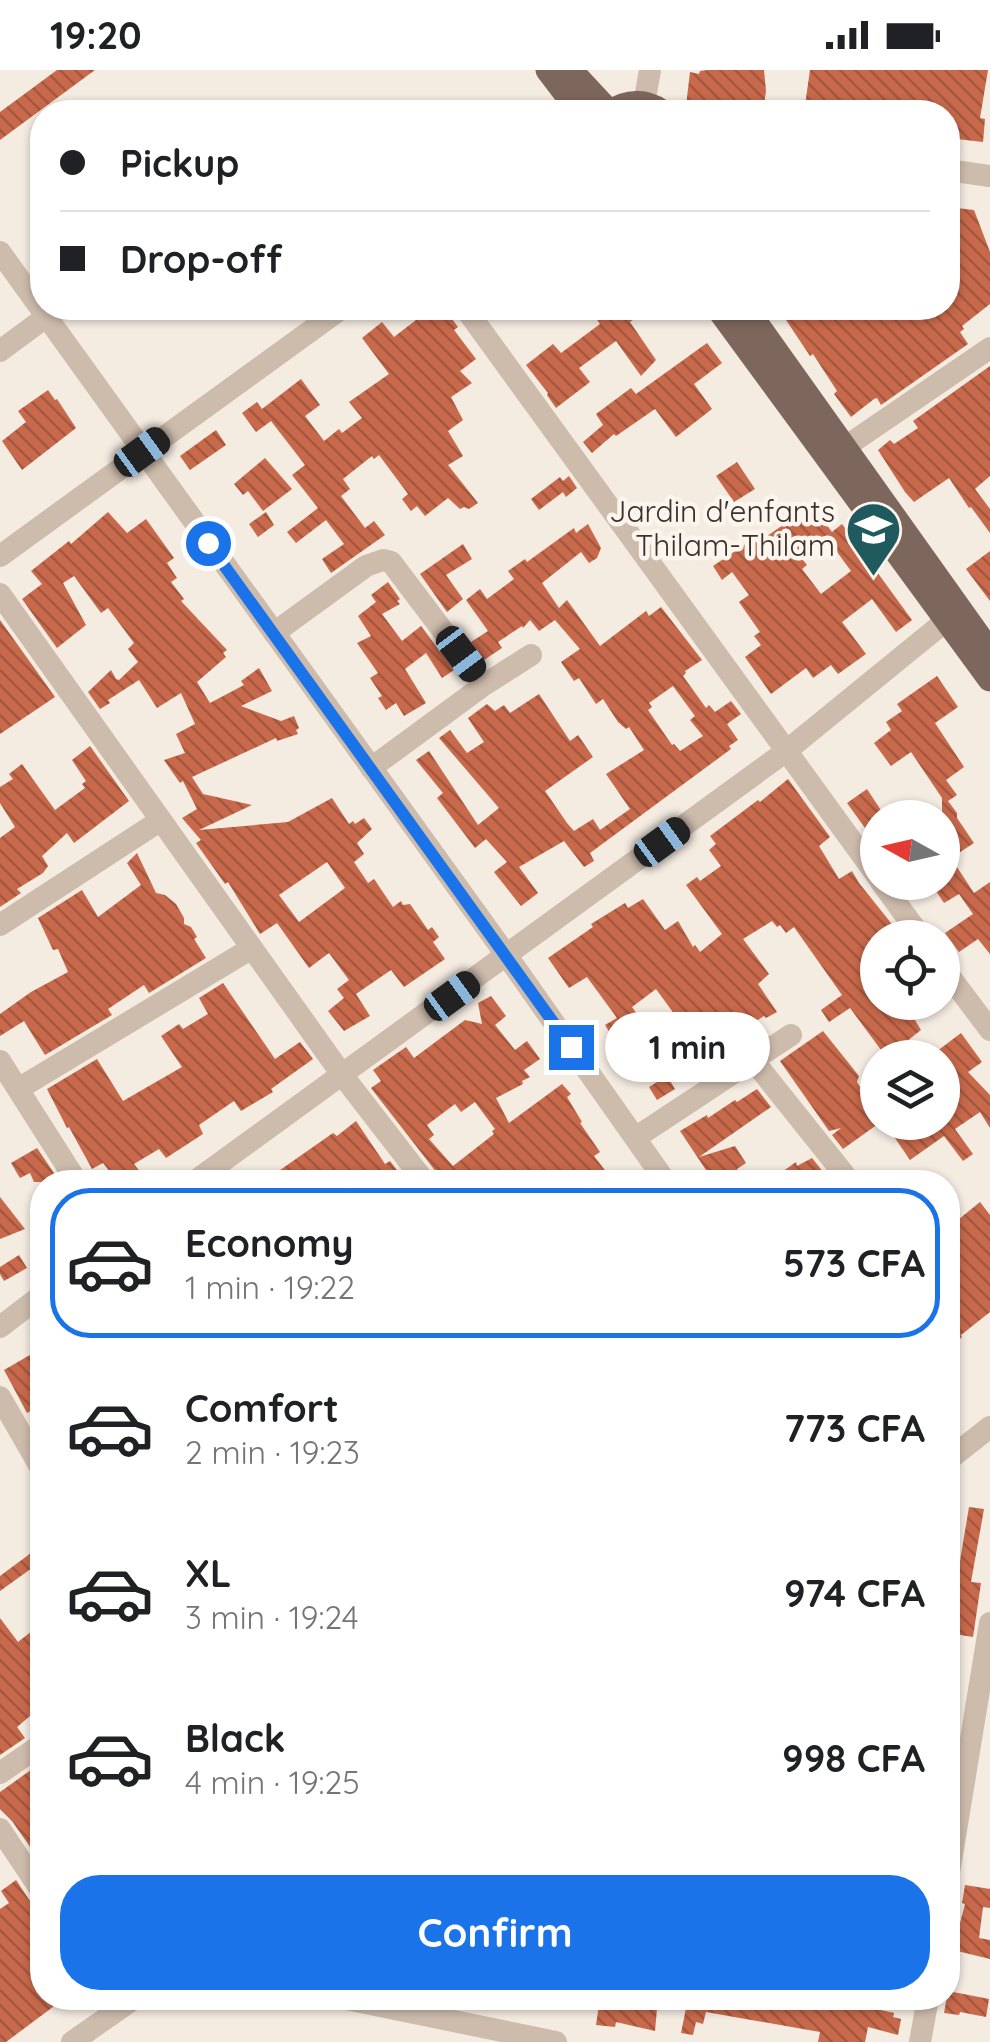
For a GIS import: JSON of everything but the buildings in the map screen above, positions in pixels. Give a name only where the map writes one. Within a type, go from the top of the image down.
[{"type":"main road","points":[[548,70],[571,100]]},
{"type":"main road","points":[[570,70],[599,100]]},
{"type":"main road","points":[[728,320],[837,452]]},
{"type":"main road","points":[[753,320],[837,452],[953,615],[990,679]]},
{"type":"main road","points":[[953,615],[990,652]]},
{"type":"street","points":[[650,70],[652,100]]},
{"type":"street","points":[[960,172],[990,176]]},
{"type":"street","points":[[0,252],[30,294]]},
{"type":"street","points":[[0,351],[42,320]]},
{"type":"street","points":[[48,320],[658,1170]]},
{"type":"street","points":[[0,556],[325,320]]},
{"type":"street","points":[[474,320],[860,853]]},
{"type":"street","points":[[837,452],[990,348]]},
{"type":"street","points":[[274,634],[366,566],[383,560],[391,562],[484,685]]},
{"type":"street","points":[[0,594],[343,1076],[416,1170]]},
{"type":"street","points":[[218,1170],[785,752],[953,615]]},
{"type":"street","points":[[371,768],[531,655]]},
{"type":"street","points":[[0,926],[161,820]]},
{"type":"street","points":[[18,1090],[252,948]]},
{"type":"street","points":[[960,990],[990,1030]]},
{"type":"street","points":[[635,1138],[791,1034]]},
{"type":"street","points":[[753,1060],[841,1170]]},
{"type":"street","points":[[0,1061],[70,1170]]},
{"type":"street","points":[[0,1328],[30,1304]]},
{"type":"street","points":[[0,1397],[30,1449]]},
{"type":"street","points":[[960,1451],[990,1428]]},
{"type":"street","points":[[960,1806],[990,1623]]},
{"type":"street","points":[[0,1773],[30,1752]]},
{"type":"street","points":[[0,1829],[30,1874]]},
{"type":"street","points":[[72,2042],[113,2010]]},
{"type":"street","points":[[400,2010],[556,2042]]},
{"type":"street","points":[[920,2042],[926,2010]]},
{"type":"place","name":"Jardin d'enfants Thilam-Thilam","points":[[874,578]]},
{"type":"route","points":[[208,543],[571,1047]]}]
